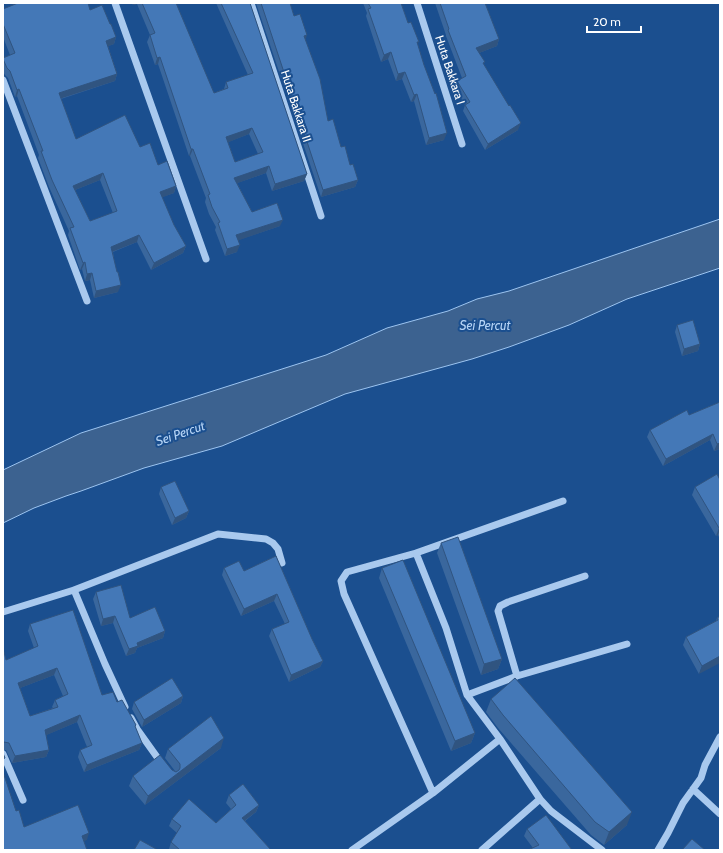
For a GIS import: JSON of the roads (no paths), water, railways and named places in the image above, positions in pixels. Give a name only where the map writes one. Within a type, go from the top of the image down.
[{"type":"street","points":[[115,3],[206,259]]},
{"type":"street","name":"Huta Bakkara II","points":[[251,3],[321,216]]},
{"type":"street","name":"Huta Bakkara I","points":[[417,3],[462,144]]},
{"type":"street","points":[[3,80],[87,301]]},
{"type":"street","points":[[433,793],[344,594],[341,581],[347,572],[416,553],[563,501]]},
{"type":"street","points":[[3,612],[74,590],[218,534],[266,538],[278,549],[282,563]]},
{"type":"street","points":[[416,553],[446,628],[467,695],[500,739],[540,799],[556,814],[602,850]]},
{"type":"street","points":[[517,676],[498,611],[500,606],[585,576]]},
{"type":"street","points":[[74,590],[121,699],[137,729],[168,770]]},
{"type":"street","points":[[467,695],[517,676],[627,644]]},
{"type":"street","points":[[658,850],[683,803],[701,778],[705,765],[720,737]]},
{"type":"street","points":[[352,850],[433,793],[500,739]]},
{"type":"street","points":[[3,754],[23,800]]},
{"type":"street","points":[[693,789],[720,814]]},
{"type":"street","points":[[482,850],[540,799]]},
{"type":"water","name":"Sei Percut","points":[[720,219],[720,268],[627,299],[569,325],[509,347],[472,359],[345,394],[222,446],[144,468],[34,508],[3,523],[3,470],[81,433],[326,355],[387,328],[448,311],[477,299],[509,291]]}]
